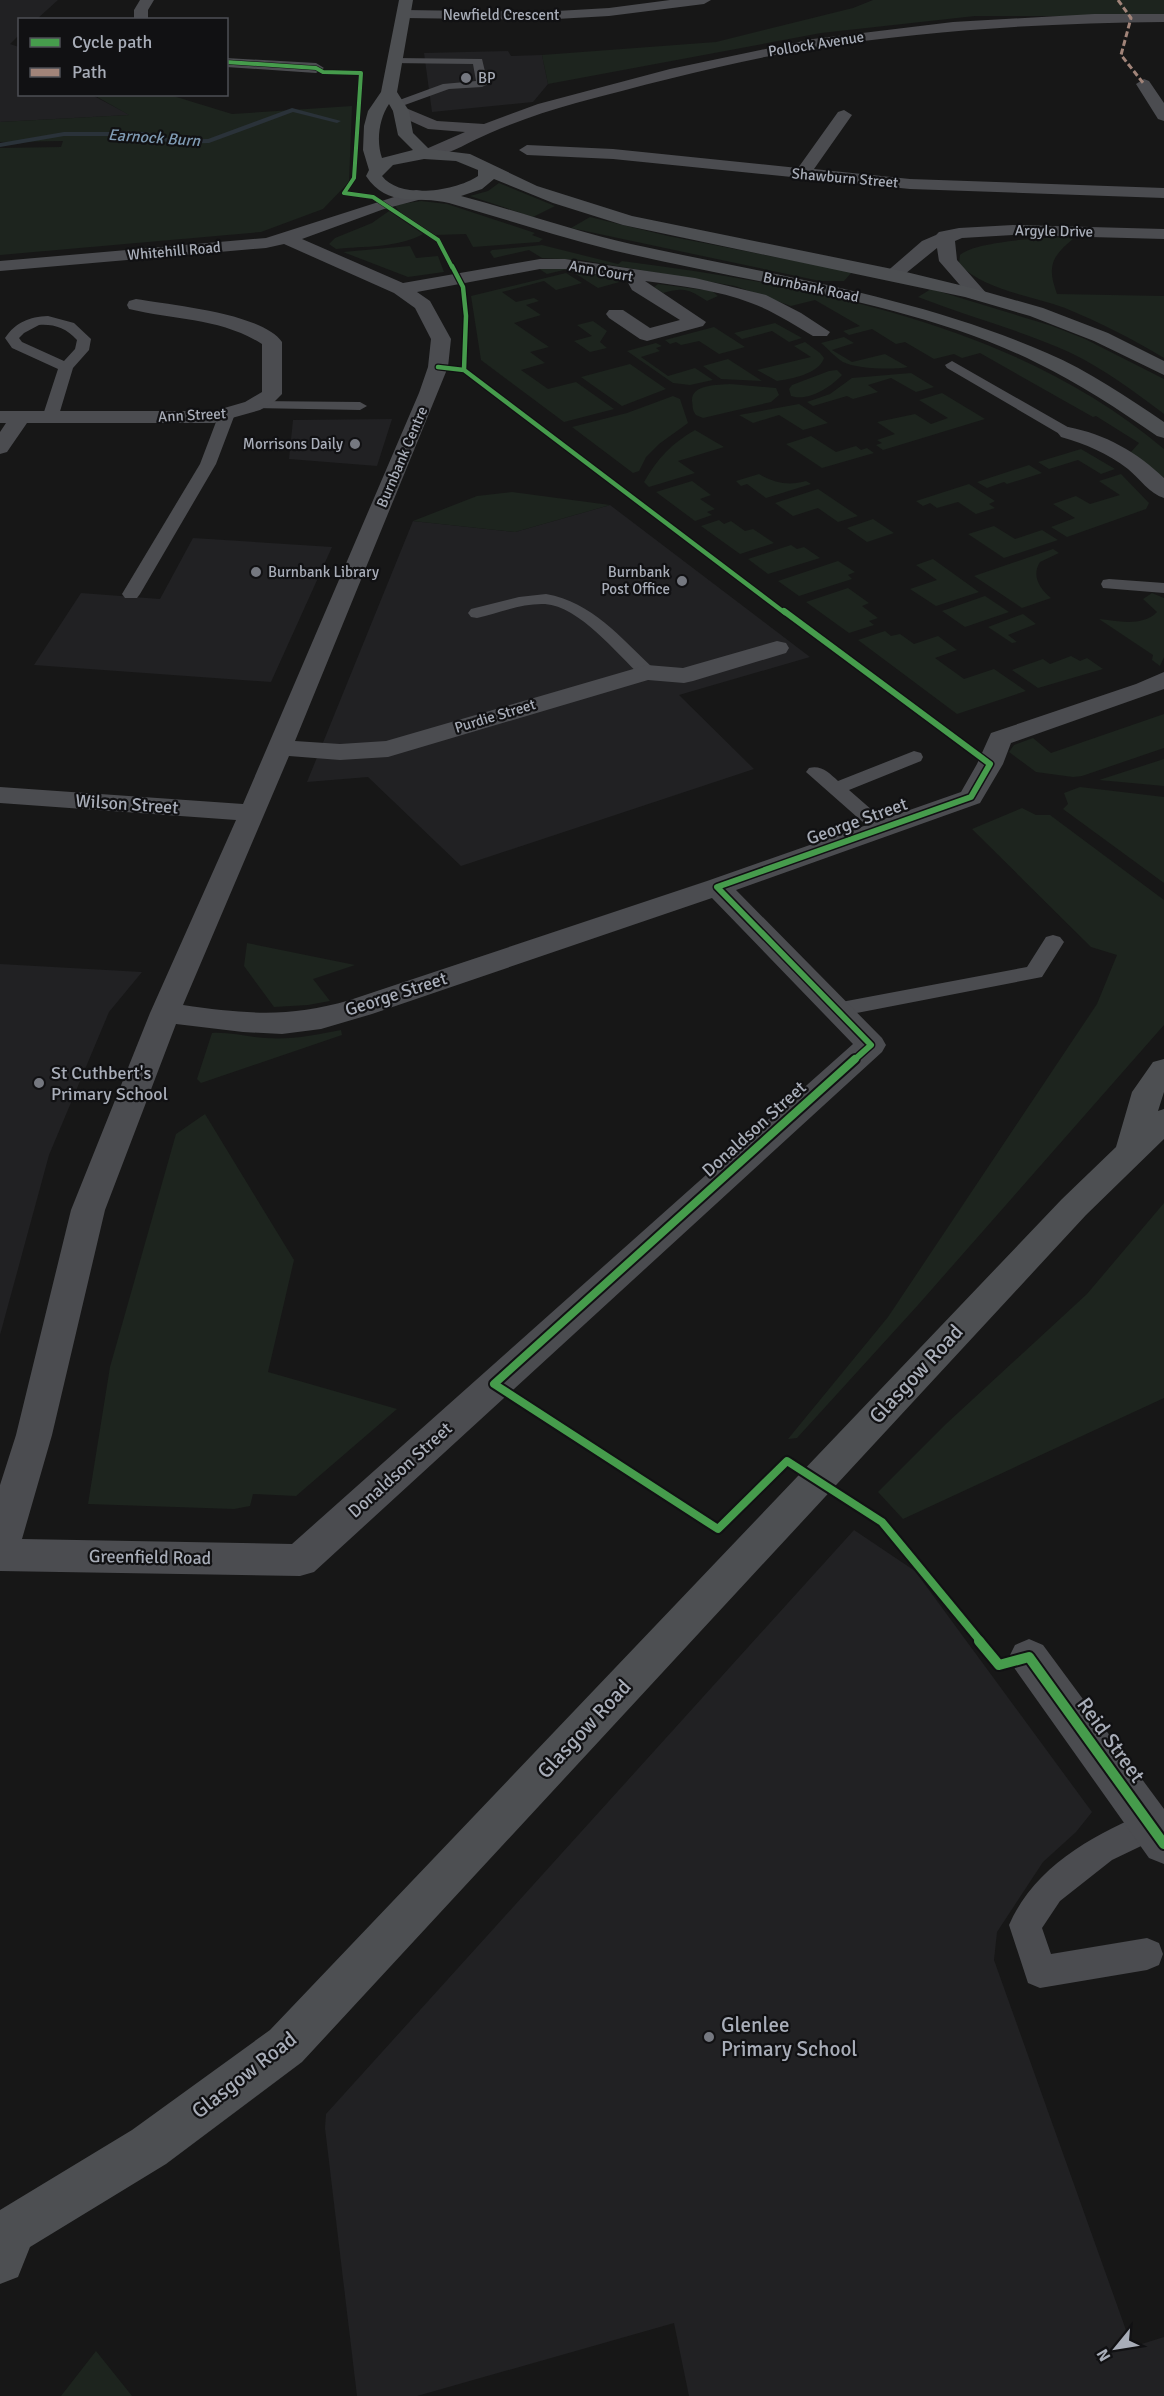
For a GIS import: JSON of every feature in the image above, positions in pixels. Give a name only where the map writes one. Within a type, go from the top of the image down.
[{"type":"main road","points":[[405,7],[394,61],[396,102],[406,135],[428,154]]},
{"type":"main road","points":[[396,102],[376,111],[372,126],[371,150],[375,180],[385,188],[416,195],[459,192],[476,186],[486,178],[481,165]]},
{"type":"main road","name":"Burnbank Road","points":[[375,172],[395,159],[428,154],[457,156],[570,204],[631,222],[893,274],[979,295],[1085,330],[1164,369]]},
{"type":"main road","name":"Burnbank Road","points":[[436,195],[475,204],[553,230],[629,249],[805,285],[905,309],[969,329],[1040,356],[1081,376],[1125,403],[1164,432]]},
{"type":"main road","points":[[805,285],[858,285],[877,282],[893,274]]},
{"type":"main road","points":[[893,274],[891,286],[905,309]]},
{"type":"main road","name":"Glasgow Road","points":[[1131,1151],[1148,1092],[1164,1069]]},
{"type":"main road","name":"Glasgow Road","points":[[4,2233],[149,2147],[286,2046],[1074,1207],[1164,1120]]},
{"type":"main road","points":[[1131,1151],[1164,1146]]},
{"type":"street","points":[[141,18],[141,10],[147,0]]},
{"type":"street","name":"Newfield Crescent","points":[[405,7],[539,16],[619,11],[704,0]]},
{"type":"street","name":"Pollock Avenue","points":[[428,154],[484,130],[556,105],[689,68],[802,45],[950,25],[1164,18]]},
{"type":"street","points":[[228,62],[249,66],[316,68]]},
{"type":"street","points":[[1144,84],[1164,116]]},
{"type":"street","points":[[396,102],[434,126],[484,130],[481,165]]},
{"type":"street","points":[[802,174],[844,115]]},
{"type":"street","name":"Shawburn Street","points":[[527,150],[613,154],[910,184],[1164,193]]},
{"type":"street","points":[[344,217],[375,172]]},
{"type":"street","name":"Whitehill Road","points":[[0,266],[238,246],[287,239],[344,217],[416,195]]},
{"type":"street","name":"Argyle Drive","points":[[893,274],[928,245],[945,236],[977,230],[1164,234]]},
{"type":"street","points":[[945,236],[948,261],[979,295]]},
{"type":"street","name":"Burnbank Centre","points":[[279,747],[438,368],[441,339],[423,305],[401,289],[287,239]]},
{"type":"street","name":"Ann Court","points":[[401,289],[540,264],[565,264],[640,275]]},
{"type":"street","points":[[640,275],[751,296],[782,309],[820,332]]},
{"type":"street","name":"Ann Court","points":[[616,314],[647,335],[696,322],[639,286],[636,280],[640,275]]},
{"type":"street","points":[[136,305],[237,322],[258,331],[272,342],[272,394],[256,405]]},
{"type":"street","name":"Ann Street","points":[[10,418],[214,417],[256,405]]},
{"type":"street","points":[[0,448],[10,418]]},
{"type":"street","points":[[1068,433],[1090,438],[1112,450],[1164,491]]},
{"type":"street","name":"Purdie Street","points":[[279,747],[340,752],[388,749],[647,672],[684,676],[777,648]]},
{"type":"street","name":"George Street","points":[[165,1013],[238,1022],[281,1023],[320,1019],[717,887],[971,796],[990,764],[1000,738],[1145,689],[1164,679]]},
{"type":"street","points":[[1,1541],[34,1435],[88,1210],[165,1013],[253,813],[279,747]]},
{"type":"street","name":"Wilson Street","points":[[0,795],[253,813]]},
{"type":"street","name":"Donaldson Street","points":[[300,1560],[871,1045],[717,887]]},
{"type":"street","name":"Greenfield Road","points":[[1,1541],[300,1560]]},
{"type":"street","name":"Reid Street","points":[[1029,1657],[1157,1835]]},
{"type":"lane","points":[[394,61],[478,61],[483,84],[447,86],[396,102]]},
{"type":"lane","points":[[50,418],[66,367],[82,350],[84,339],[79,331],[60,321],[49,320],[27,325],[16,332],[12,338],[17,345],[66,367]]},
{"type":"lane","points":[[952,365],[1068,433]]},
{"type":"lane","points":[[256,405],[360,406]]},
{"type":"lane","points":[[131,594],[208,464],[227,414]]},
{"type":"lane","points":[[1109,584],[1164,588]]},
{"type":"lane","points":[[477,613],[521,601],[548,599],[575,607],[647,672]]},
{"type":"lane","points":[[835,789],[914,757]]},
{"type":"lane","points":[[816,772],[881,828]]},
{"type":"lane","points":[[836,1010],[1034,972],[1053,942]]},
{"type":"lane","points":[[1147,1954],[1040,1972],[1025,1925],[1049,1890],[1101,1850],[1157,1835]]},
{"type":"shaded area","points":[[0,0],[58,0],[38,18],[18,18],[18,36],[10,44],[18,47],[18,96],[94,96],[130,115],[0,122]]},
{"type":"shaded area","points":[[873,0],[1164,0],[1164,16],[975,16],[821,33],[548,84],[542,55],[716,42],[853,8]]},
{"type":"shaded area","points":[[508,51],[511,56],[542,55],[548,84],[533,102],[432,112],[424,53]]},
{"type":"shaded area","points":[[96,96],[173,96],[232,114],[352,106],[349,182],[323,209],[261,232],[0,255],[0,148],[61,147],[63,141],[0,142],[0,122],[129,115]]},
{"type":"shaded area","points":[[499,183],[555,206],[533,217],[470,196],[488,191]]},
{"type":"shaded area","points":[[421,201],[447,204],[535,233],[532,235],[543,239],[539,242],[473,247],[466,234],[435,235],[401,213],[394,205]]},
{"type":"shaded area","points":[[389,211],[423,234],[403,242],[381,246],[336,249],[329,244],[335,238],[372,223]]},
{"type":"shaded area","points":[[590,217],[668,236],[852,272],[844,281],[820,281],[571,228]]},
{"type":"shaded area","points":[[1071,237],[1073,239],[1060,251],[1053,263],[1052,277],[1057,294],[1164,296],[1164,358],[1078,313],[995,286],[970,273],[959,264],[960,255],[980,246],[1012,241]]},
{"type":"shaded area","points":[[542,245],[618,264],[622,261],[693,271],[837,298],[908,317],[977,341],[1044,370],[1106,406],[1164,449],[1164,478],[1131,452],[1139,443],[1096,416],[1093,417],[980,353],[962,358],[954,354],[934,359],[905,342],[896,344],[872,329],[849,335],[843,331],[860,326],[815,300],[791,306],[735,286],[581,260],[542,258],[529,250],[494,258],[490,252]]},
{"type":"shaded area","points":[[410,246],[416,258],[438,256],[444,272],[408,277],[343,252]]},
{"type":"shaded area","points":[[564,267],[619,276],[624,279],[598,288],[568,269],[547,274],[538,268]]},
{"type":"shaded area","points":[[566,273],[582,283],[556,290],[544,281],[502,292],[516,302],[534,298],[539,301],[526,305],[541,315],[514,323],[549,347],[530,352],[545,363],[521,370],[548,389],[576,382],[614,409],[564,422],[481,360],[471,296]]},
{"type":"shaded area","points":[[658,284],[712,291],[718,296],[707,301],[686,290],[663,293],[654,287]]},
{"type":"shaded area","points":[[931,289],[1052,326],[1085,339],[1164,379],[1164,414],[1131,389],[1071,353],[1033,337],[918,297]]},
{"type":"shaded area","points":[[593,321],[607,331],[600,342],[607,348],[590,352],[574,341],[592,336],[577,325]]},
{"type":"shaded area","points":[[775,323],[802,338],[789,342],[772,331],[742,339],[734,333]]},
{"type":"shaded area","points":[[714,327],[745,347],[719,354],[699,341],[681,345],[676,342],[670,344],[665,340]]},
{"type":"shaded area","points":[[844,337],[854,343],[832,350],[852,362],[885,354],[908,367],[875,368],[849,364],[840,360],[821,343]]},
{"type":"shaded area","points":[[805,342],[824,358],[821,364],[811,372],[777,381],[757,370],[811,357],[794,346]]},
{"type":"shaded area","points":[[656,343],[662,346],[656,348],[660,351],[641,357],[668,376],[695,368],[713,380],[690,385],[673,383],[627,351]]},
{"type":"shaded area","points":[[728,359],[762,381],[721,379],[703,366]]},
{"type":"shaded area","points":[[630,364],[666,389],[622,406],[581,377]]},
{"type":"shaded area","points":[[837,370],[842,375],[826,388],[805,397],[791,396],[789,389],[792,385]]},
{"type":"shaded area","points":[[911,373],[934,387],[916,392],[891,378],[868,385],[878,392],[853,399],[847,396],[813,406],[807,402],[830,394],[852,378]]},
{"type":"shaded area","points":[[730,384],[776,388],[779,395],[771,402],[703,418],[696,415],[692,401],[696,391],[706,386]]},
{"type":"shaded area","points":[[942,393],[985,419],[883,450],[876,445],[882,443],[877,440],[895,434],[877,422],[915,414],[931,424],[948,418],[919,400]]},
{"type":"shaded area","points":[[673,396],[680,399],[688,423],[659,444],[646,457],[639,471],[633,473],[572,427],[627,413]]},
{"type":"shaded area","points":[[799,404],[828,423],[803,430],[779,415],[753,423],[739,415]]},
{"type":"shaded area","points":[[392,419],[377,466],[289,459],[293,420]]},
{"type":"shaded area","points":[[695,430],[724,447],[678,461],[695,473],[649,487],[644,482],[654,466],[672,446]]},
{"type":"shaded area","points":[[811,436],[836,452],[856,446],[861,450],[867,448],[874,453],[822,468],[786,444]]},
{"type":"shaded area","points":[[1081,449],[1115,469],[1101,474],[1078,460],[1049,469],[1038,462]]},
{"type":"shaded area","points":[[1029,465],[1042,473],[987,488],[977,482]]},
{"type":"shaded area","points":[[759,474],[782,483],[806,481],[811,484],[766,498],[747,484],[741,486],[736,481]]},
{"type":"shaded area","points":[[1121,474],[1149,503],[1146,509],[1067,537],[1051,527],[1075,518],[1053,504],[1076,496],[1090,504],[1120,495],[1099,481]]},
{"type":"shaded area","points":[[692,481],[711,495],[700,499],[715,509],[707,512],[712,515],[695,521],[656,492]]},
{"type":"shaded area","points":[[969,484],[995,501],[989,504],[995,508],[976,514],[958,502],[937,508],[930,503],[923,506],[916,501]]},
{"type":"shaded area","points":[[818,489],[858,516],[838,522],[818,508],[793,516],[775,503]]},
{"type":"shaded area","points":[[512,492],[610,505],[515,532],[413,521],[477,496]]},
{"type":"shaded area","points":[[610,505],[810,657],[679,695],[754,769],[461,866],[368,777],[307,782],[413,521],[515,532]]},
{"type":"shaded area","points":[[873,519],[894,533],[867,542],[847,528]]},
{"type":"shaded area","points":[[719,520],[724,524],[731,521],[745,531],[753,529],[774,543],[740,554],[701,526]]},
{"type":"shaded area","points":[[994,526],[1015,539],[1042,530],[1058,540],[1004,558],[968,534]]},
{"type":"shaded area","points":[[193,538],[332,547],[271,682],[34,665],[81,593],[160,599]]},
{"type":"shaded area","points":[[791,545],[797,549],[804,547],[820,558],[768,574],[748,559]]},
{"type":"shaded area","points":[[1053,549],[1059,553],[1040,562],[1036,572],[1040,586],[1051,598],[1022,608],[974,576]]},
{"type":"shaded area","points":[[933,559],[979,592],[936,606],[910,589],[937,580],[916,565]]},
{"type":"shaded area","points":[[838,561],[855,572],[848,575],[852,579],[799,596],[778,581]]},
{"type":"shaded area","points":[[848,588],[869,603],[862,606],[878,618],[869,621],[874,625],[849,633],[806,602]]},
{"type":"shaded area","points":[[1152,593],[1164,598],[1164,657],[1160,666],[1152,660],[1153,655],[1099,619],[1122,622],[1145,620],[1157,612],[1143,599]]},
{"type":"shaded area","points":[[985,596],[1009,612],[965,627],[942,611]]},
{"type":"shaded area","points":[[1023,614],[1036,624],[1008,635],[1017,642],[1012,643],[988,627]]},
{"type":"shaded area","points":[[885,631],[891,636],[900,634],[914,644],[938,636],[957,650],[935,658],[964,679],[994,669],[1026,691],[957,714],[858,640]]},
{"type":"shaded area","points":[[1071,656],[1080,661],[1087,658],[1103,669],[1038,688],[1012,670],[1043,659],[1050,664]]},
{"type":"shaded area","points":[[1164,714],[1164,748],[1082,776],[1036,772],[1009,752],[1014,745],[1033,738],[1051,753]]},
{"type":"shaded area","points":[[1164,759],[1164,786],[1099,780]]},
{"type":"shaded area","points":[[1080,787],[1164,797],[1164,883],[1063,809],[1068,804],[1064,793]]},
{"type":"shaded area","points":[[1022,808],[1036,815],[1050,815],[1164,900],[1164,1025],[918,1305],[797,1438],[788,1439],[888,1317],[1097,1004],[1117,955],[1091,947],[972,829]]},
{"type":"shaded area","points":[[247,943],[355,965],[313,979],[330,1001],[274,1007],[244,966]]},
{"type":"shaded area","name":"St Cuthbert's Primary School","points":[[0,964],[142,972],[109,1012],[49,1155],[0,1335]]},
{"type":"shaded area","points":[[341,1030],[342,1035],[201,1083],[197,1079],[212,1033],[284,1038]]},
{"type":"shaded area","points":[[205,1114],[294,1260],[268,1372],[397,1409],[296,1496],[253,1494],[250,1506],[234,1509],[88,1504],[110,1367],[176,1134]]},
{"type":"shaded area","points":[[1164,1203],[1164,1398],[903,1519],[878,1492],[946,1424],[1087,1294]]},
{"type":"shaded area","name":"Glenlee Primary School","points":[[854,1530],[915,1571],[1092,1812],[1076,1832],[1043,1862],[997,1932],[994,1960],[1132,2347],[1164,2337],[1164,2396],[689,2396],[674,2323],[417,2396],[357,2396],[325,2128],[326,2114]]},
{"type":"shaded area","points":[[96,2351],[132,2396],[61,2396]]},
{"type":"waterway","name":"Earnock Burn","points":[[0,145],[64,134],[146,134],[174,142],[209,141],[292,110],[337,121]]},
{"type":"marked path","points":[[1118,0],[1131,18],[1121,55],[1144,84]]},
{"type":"cycle path","points":[[228,62],[316,68],[323,72],[361,73],[354,178],[344,193]]},
{"type":"cycle path","points":[[344,193],[373,197],[438,240],[463,287],[466,316],[464,370]]},
{"type":"cycle path","points":[[438,367],[464,370],[990,764],[971,797],[717,887],[871,1045],[494,1384],[718,1529],[787,1461],[882,1522],[999,1665],[1029,1657],[1164,1844]]},
{"type":"place","name":"BP","points":[[466,78]]},
{"type":"place","name":"Morrisons Daily","points":[[355,444]]},
{"type":"place","name":"Burnbank Library","points":[[256,572]]},
{"type":"place","name":"Burnbank Post Office","points":[[682,581]]},
{"type":"place","name":"St Cuthbert's Primary School","points":[[39,1083]]},
{"type":"place","name":"Glenlee Primary School","points":[[709,2037]]}]
